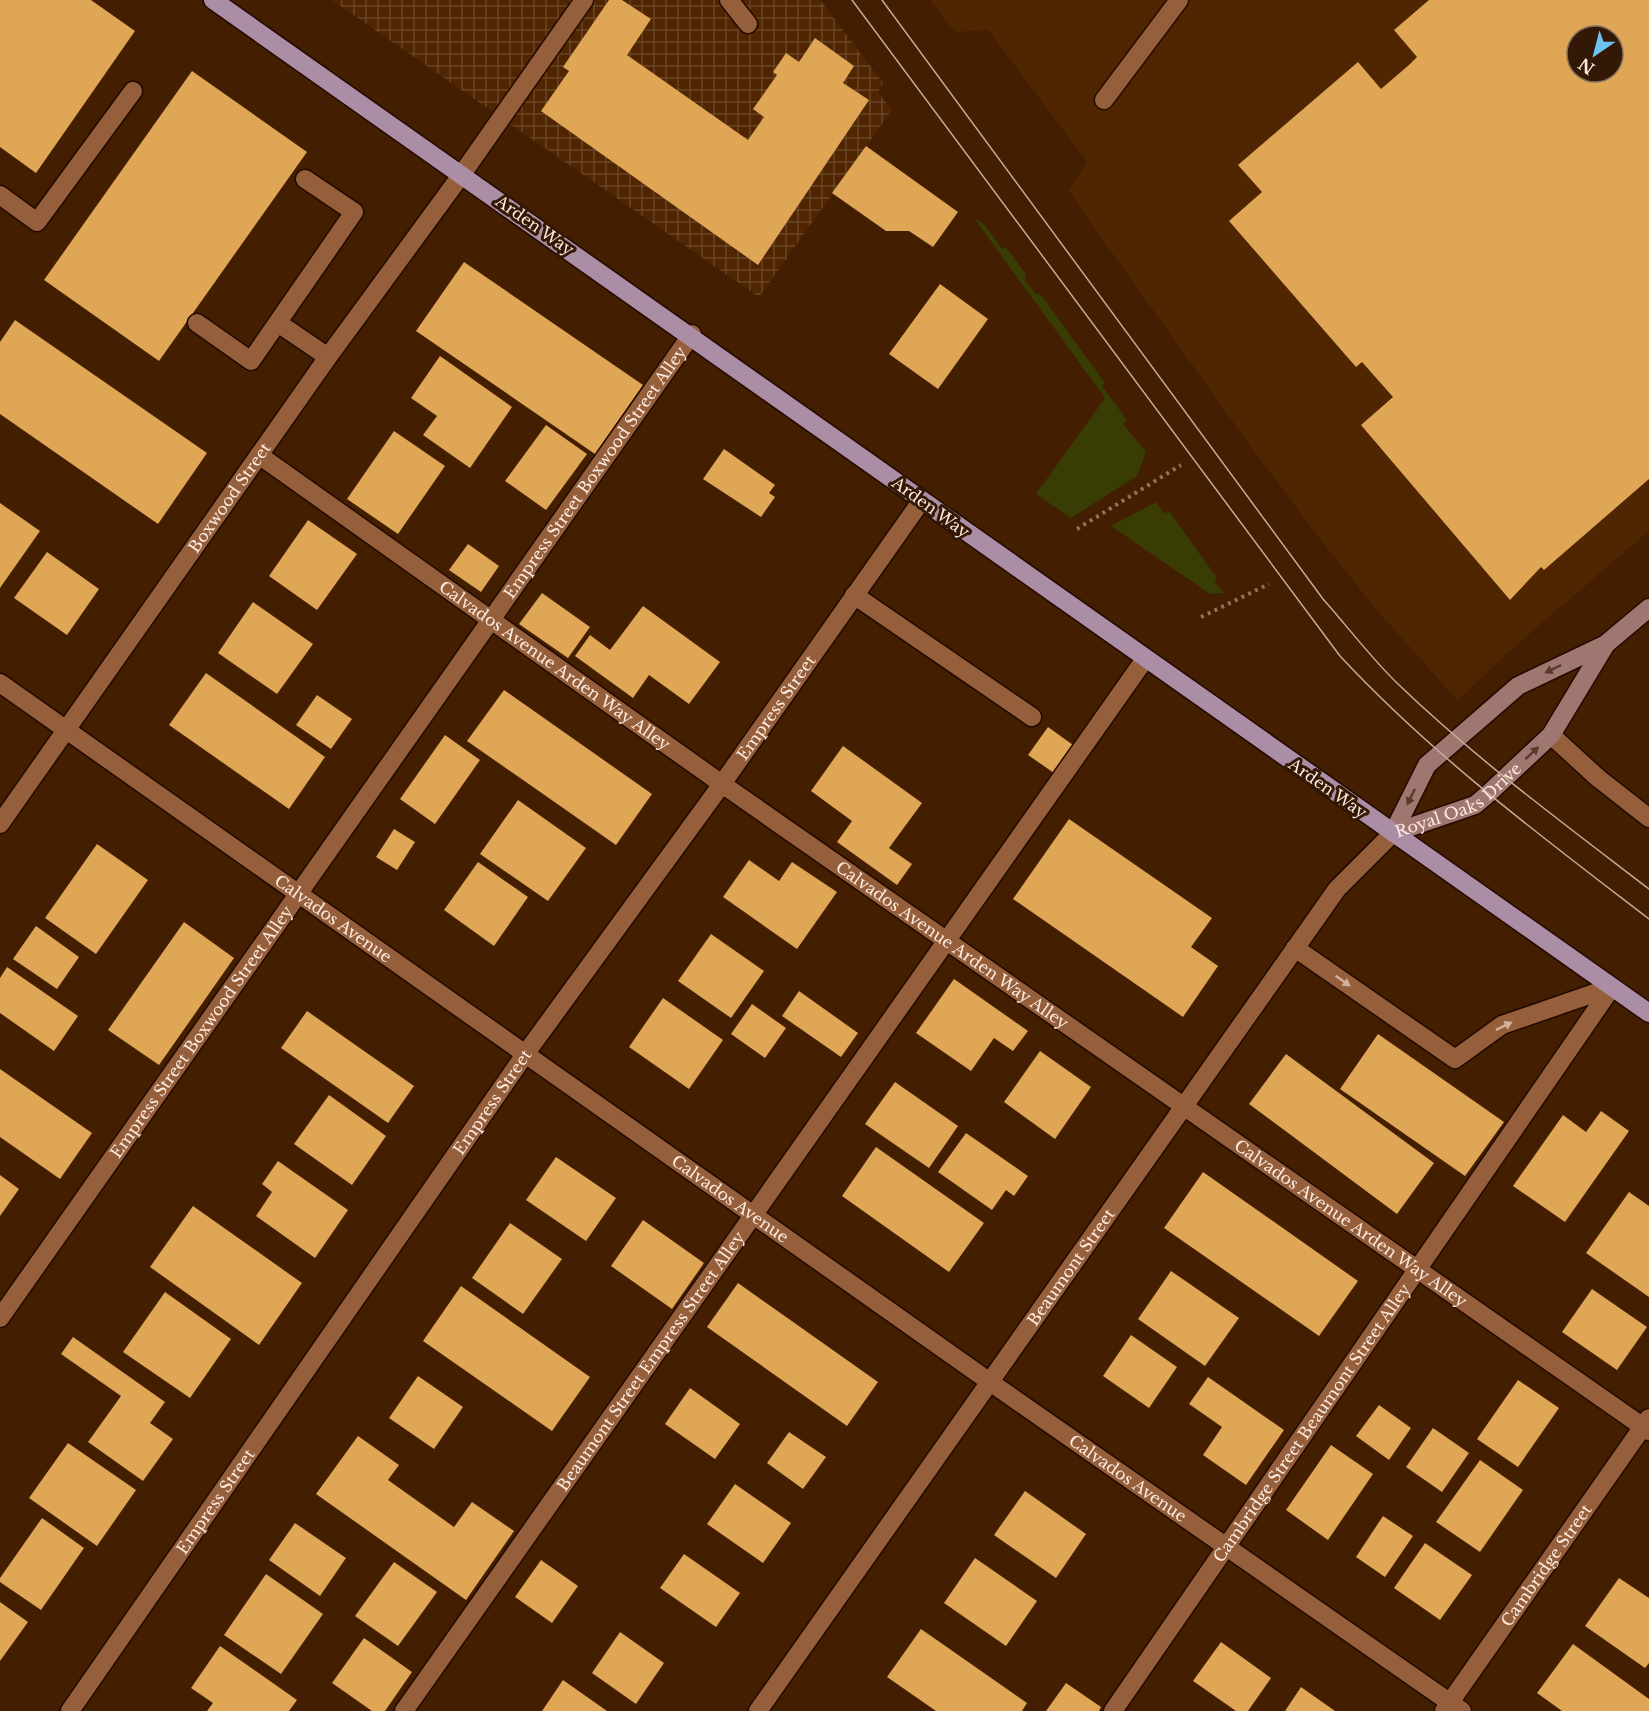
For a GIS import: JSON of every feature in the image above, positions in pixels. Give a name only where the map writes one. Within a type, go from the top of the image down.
[{"type":"main road","name":"Arden Way","points":[[213,0],[692,334],[1144,659],[1649,1013]]},
{"type":"street","name":"Boxwood Street","points":[[0,824],[328,357],[462,174],[584,0]]},
{"type":"street","points":[[729,0],[748,24]]},
{"type":"street","points":[[1104,100],[1179,0]]},
{"type":"street","points":[[0,195],[37,222],[133,91]]},
{"type":"street","points":[[197,323],[251,361],[354,212],[305,179]]},
{"type":"street","points":[[278,323],[328,357]]},
{"type":"street","name":"Empress Street Boxwood Street Alley","points":[[0,1318],[692,334]]},
{"type":"street","name":"Calvados Avenue Arden Way Alley","points":[[259,455],[722,784],[1647,1425]]},
{"type":"street","name":"Empress Street","points":[[70,1711],[526,1053],[722,784],[922,500]]},
{"type":"street","points":[[854,596],[1032,717]]},
{"type":"street","name":"Royal Oaks Drive","points":[[1393,833],[1427,765],[1518,686],[1606,644],[1649,608]]},
{"type":"street","name":"Royal Oaks Drive","points":[[1393,833],[1475,805],[1551,735],[1606,644]]},
{"type":"street","name":"Beaumont Street Empress Street Alley","points":[[404,1711],[1144,659]]},
{"type":"street","name":"Calvados Avenue","points":[[0,683],[990,1382],[1227,1545],[1452,1708]]},
{"type":"street","points":[[1551,735],[1598,778],[1649,818]]},
{"type":"street","name":"Beaumont Street","points":[[758,1711],[1336,889],[1393,833]]},
{"type":"street","points":[[1295,948],[1455,1059],[1502,1025],[1612,987]]},
{"type":"street","name":"Cambridge Street Beaumont Street Alley","points":[[1113,1711],[1612,987]]},
{"type":"street","name":"Cambridge Street","points":[[1452,1708],[1647,1425]]},
{"type":"path","points":[[1077,529],[1181,465]]},
{"type":"path","points":[[1201,617],[1269,584]]},
{"type":"shaded area","points":[[332,0],[820,0],[883,83],[878,92],[892,110],[759,297]]},
{"type":"shaded area","points":[[930,0],[1649,0],[1649,531],[1507,653],[1458,701],[1374,607],[1323,543],[1248,443],[1083,212],[1069,190],[1087,162],[988,30],[955,32]]},
{"type":"green space","points":[[974,218],[985,225],[1002,249],[1006,247],[1026,274],[1025,281],[1035,293],[1041,295],[1105,383],[1102,386],[1127,420],[1123,424],[1146,452],[1137,476],[1071,518],[1036,494],[1105,398]]},
{"type":"green space","points":[[1156,502],[1165,514],[1169,511],[1217,578],[1214,581],[1224,593],[1210,594],[1111,526]]},
{"type":"building","points":[[0,0],[91,0],[135,31],[36,173],[0,147]]},
{"type":"building","points":[[609,0],[622,0],[651,19],[627,55],[748,140],[764,117],[753,109],[777,75],[773,72],[786,53],[799,62],[815,38],[854,66],[843,83],[869,100],[758,265],[541,111],[569,71],[563,67]]},
{"type":"building","points":[[1429,0],[1649,0],[1649,479],[1544,570],[1541,567],[1510,600],[1361,425],[1393,397],[1362,362],[1356,367],[1229,221],[1262,192],[1238,165],[1358,62],[1381,89],[1417,57],[1394,30]]},
{"type":"building","points":[[192,71],[307,152],[159,361],[44,280]]},
{"type":"building","points":[[866,146],[958,212],[933,247],[909,231],[886,231],[832,193]]},
{"type":"building","points":[[464,262],[643,385],[595,454],[416,331]]},
{"type":"building","points":[[940,284],[988,319],[938,389],[889,354]]},
{"type":"building","points":[[15,320],[207,453],[158,524],[0,414],[0,342]]},
{"type":"building","points":[[440,356],[512,407],[470,468],[423,435],[437,416],[411,398]]},
{"type":"building","points":[[546,425],[587,454],[546,510],[505,481]]},
{"type":"building","points":[[394,431],[445,466],[398,534],[347,499]]},
{"type":"building","points":[[724,449],[775,485],[769,493],[775,497],[761,517],[703,479]]},
{"type":"building","points":[[0,503],[40,531],[0,588]]},
{"type":"building","points":[[308,520],[357,554],[317,610],[269,576]]},
{"type":"building","points":[[468,544],[499,566],[481,592],[449,570]]},
{"type":"building","points":[[47,552],[99,589],[67,635],[14,598]]},
{"type":"building","points":[[542,593],[590,627],[568,658],[519,624]]},
{"type":"building","points":[[253,602],[313,644],[277,694],[218,653]]},
{"type":"building","points":[[643,606],[720,662],[689,704],[649,675],[633,698],[575,656],[590,635],[610,650]]},
{"type":"building","points":[[206,673],[325,757],[289,809],[169,725]]},
{"type":"building","points":[[504,690],[652,794],[616,845],[467,741]]},
{"type":"building","points":[[317,695],[352,719],[331,749],[296,725]]},
{"type":"building","points":[[1048,727],[1073,745],[1054,773],[1028,755]]},
{"type":"building","points":[[445,735],[480,760],[435,824],[400,799]]},
{"type":"building","points":[[843,746],[922,803],[889,848],[912,864],[897,885],[837,842],[852,821],[811,791]]},
{"type":"building","points":[[518,800],[586,848],[548,901],[480,854]]},
{"type":"building","points":[[1069,819],[1212,918],[1191,947],[1218,966],[1183,1017],[1013,899]]},
{"type":"building","points":[[394,829],[415,842],[397,870],[376,857]]},
{"type":"building","points":[[97,844],[148,880],[96,954],[45,918]]},
{"type":"building","points":[[749,860],[779,881],[792,862],[837,892],[797,949],[723,897]]},
{"type":"building","points":[[478,862],[528,897],[494,946],[444,910]]},
{"type":"building","points":[[184,922],[234,958],[159,1065],[108,1030]]},
{"type":"building","points":[[36,926],[79,957],[57,989],[13,959]]},
{"type":"building","points":[[711,934],[764,971],[731,1018],[678,981]]},
{"type":"building","points":[[7,967],[78,1016],[54,1051],[0,1013],[0,978]]},
{"type":"building","points":[[954,979],[1028,1031],[1013,1051],[994,1038],[971,1071],[916,1033]]},
{"type":"building","points":[[799,991],[858,1033],[841,1057],[782,1016]]},
{"type":"building","points":[[663,998],[723,1040],[689,1089],[629,1047]]},
{"type":"building","points":[[752,1004],[786,1028],[765,1058],[731,1034]]},
{"type":"building","points":[[307,1011],[414,1086],[388,1123],[281,1048]]},
{"type":"building","points":[[1378,1034],[1504,1122],[1465,1176],[1340,1089]]},
{"type":"building","points":[[1040,1051],[1091,1087],[1055,1139],[1004,1102]]},
{"type":"building","points":[[1286,1054],[1434,1163],[1397,1214],[1249,1104]]},
{"type":"building","points":[[0,1069],[92,1133],[60,1179],[0,1137]]},
{"type":"building","points":[[895,1082],[958,1126],[929,1168],[865,1124]]},
{"type":"building","points":[[329,1095],[386,1136],[352,1185],[294,1144]]},
{"type":"building","points":[[1601,1111],[1629,1131],[1565,1222],[1513,1186],[1563,1115],[1586,1132]]},
{"type":"building","points":[[966,1133],[1028,1176],[1014,1196],[1006,1190],[992,1210],[938,1172]]},
{"type":"building","points":[[876,1147],[984,1223],[949,1272],[842,1196]]},
{"type":"building","points":[[556,1157],[616,1198],[586,1241],[526,1200]]},
{"type":"building","points":[[278,1161],[348,1210],[315,1258],[256,1216],[272,1192],[262,1184]]},
{"type":"building","points":[[1203,1172],[1358,1281],[1319,1336],[1164,1228]]},
{"type":"building","points":[[0,1175],[19,1189],[0,1216]]},
{"type":"building","points":[[1629,1192],[1649,1206],[1649,1297],[1586,1253]]},
{"type":"building","points":[[193,1206],[302,1283],[259,1345],[150,1267]]},
{"type":"building","points":[[643,1220],[704,1263],[672,1309],[611,1266]]},
{"type":"building","points":[[510,1223],[562,1259],[523,1314],[472,1278]]},
{"type":"building","points":[[1171,1271],[1239,1318],[1205,1366],[1138,1319]]},
{"type":"building","points":[[738,1283],[878,1382],[847,1426],[707,1327]]},
{"type":"building","points":[[461,1286],[590,1377],[552,1431],[423,1341]]},
{"type":"building","points":[[1592,1289],[1647,1327],[1617,1370],[1562,1332]]},
{"type":"building","points":[[165,1292],[231,1339],[190,1398],[123,1352]]},
{"type":"building","points":[[1131,1335],[1177,1367],[1149,1408],[1103,1376]]},
{"type":"building","points":[[73,1337],[165,1402],[150,1423],[173,1439],[143,1481],[88,1442],[121,1396],[61,1354]]},
{"type":"building","points":[[418,1376],[463,1407],[434,1449],[389,1418]]},
{"type":"building","points":[[1208,1377],[1284,1430],[1246,1485],[1203,1455],[1222,1427],[1189,1404]]},
{"type":"building","points":[[1518,1380],[1559,1408],[1518,1467],[1477,1439]]},
{"type":"building","points":[[690,1388],[740,1424],[715,1459],[665,1424]]},
{"type":"building","points":[[1379,1405],[1411,1428],[1389,1460],[1356,1436]]},
{"type":"building","points":[[1433,1428],[1469,1453],[1442,1492],[1406,1467]]},
{"type":"building","points":[[789,1432],[826,1457],[803,1489],[767,1463]]},
{"type":"building","points":[[358,1436],[399,1465],[388,1480],[454,1527],[472,1502],[514,1531],[466,1600],[316,1494]]},
{"type":"building","points":[[68,1443],[136,1490],[97,1546],[29,1498]]},
{"type":"building","points":[[1331,1445],[1373,1474],[1328,1540],[1286,1510]]},
{"type":"building","points":[[1480,1460],[1523,1490],[1480,1552],[1436,1522]]},
{"type":"building","points":[[735,1484],[791,1523],[763,1563],[707,1524]]},
{"type":"building","points":[[1025,1491],[1086,1534],[1056,1578],[994,1535]]},
{"type":"building","points":[[1383,1516],[1413,1536],[1385,1577],[1356,1557]]},
{"type":"building","points":[[42,1518],[84,1548],[41,1610],[0,1582],[0,1578]]},
{"type":"building","points":[[295,1523],[346,1558],[320,1596],[269,1560]]},
{"type":"building","points":[[1425,1543],[1472,1575],[1440,1620],[1394,1588]]},
{"type":"building","points":[[684,1554],[740,1593],[716,1627],[660,1588]]},
{"type":"building","points":[[975,1558],[1037,1601],[1006,1646],[944,1603]]},
{"type":"building","points":[[541,1560],[578,1586],[552,1623],[515,1597]]},
{"type":"building","points":[[394,1562],[437,1592],[398,1646],[355,1616]]},
{"type":"building","points":[[266,1574],[323,1614],[281,1674],[224,1635]]},
{"type":"building","points":[[1619,1578],[1649,1598],[1649,1663],[1645,1668],[1585,1626]]},
{"type":"building","points":[[0,1602],[28,1622],[0,1661]]},
{"type":"building","points":[[921,1629],[1027,1703],[1022,1711],[936,1711],[887,1677]]},
{"type":"building","points":[[620,1632],[664,1663],[636,1704],[592,1673]]},
{"type":"building","points":[[364,1638],[412,1672],[385,1711],[372,1711],[332,1683]]},
{"type":"building","points":[[1221,1642],[1271,1678],[1248,1711],[1236,1711],[1193,1681]]},
{"type":"building","points":[[1573,1644],[1649,1699],[1649,1711],[1562,1711],[1537,1693]]},
{"type":"building","points":[[220,1646],[297,1700],[289,1711],[207,1711],[213,1703],[191,1688]]},
{"type":"building","points":[[563,1680],[607,1711],[542,1711]]},
{"type":"building","points":[[1066,1683],[1101,1707],[1099,1711],[1046,1711]]},
{"type":"building","points":[[1301,1687],[1335,1711],[1285,1711]]},
{"type":"tram line","points":[[852,0],[1340,656],[1412,728],[1450,761],[1528,826],[1649,919]]},
{"type":"tram line","points":[[882,0],[1323,599],[1369,653],[1398,684],[1458,738],[1520,790],[1649,889]]}]
